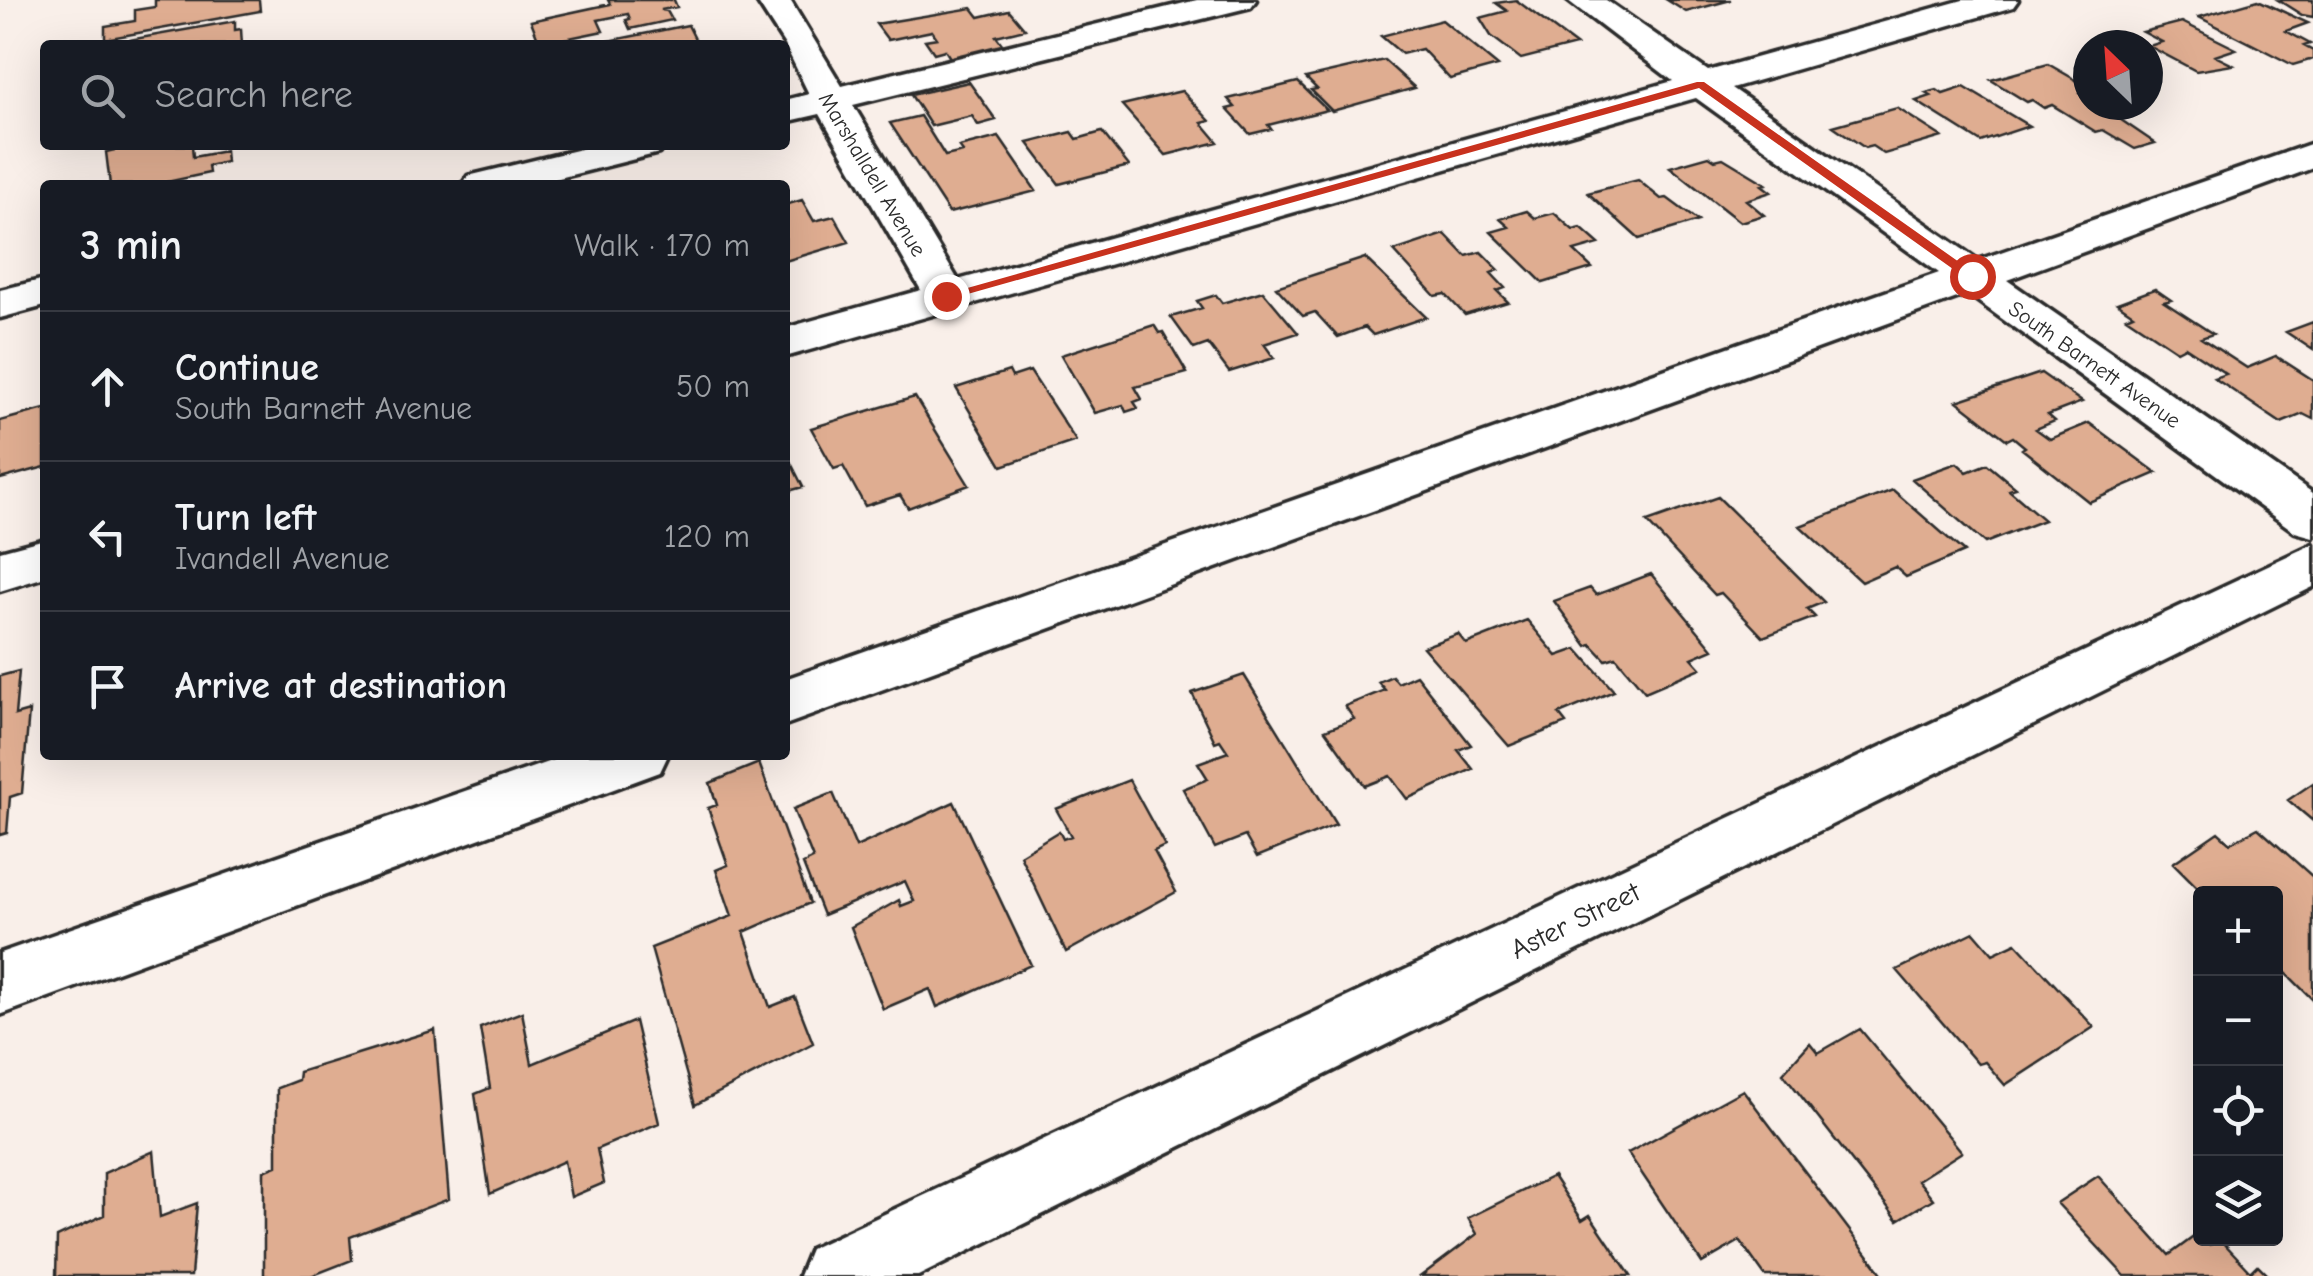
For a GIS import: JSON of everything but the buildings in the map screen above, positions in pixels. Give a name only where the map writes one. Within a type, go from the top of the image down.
[{"type":"street","name":"Marshalldell Avenue","points":[[773,0],[946,296]]},
{"type":"street","name":"South Barnett Avenue","points":[[1584,0],[2313,518]]},
{"type":"street","points":[[790,342],[2001,0]]},
{"type":"street","points":[[790,109],[1214,3]]},
{"type":"street","points":[[502,180],[625,150]]},
{"type":"street","points":[[790,700],[2313,155]]},
{"type":"street","points":[[0,304],[40,293]]},
{"type":"street","points":[[0,571],[40,559]]},
{"type":"street","name":"Aster Street","points":[[837,1276],[2313,564]]},
{"type":"street","points":[[0,984],[625,760]]},
{"type":"route","points":[[946,296],[1700,84],[1972,276]]}]
